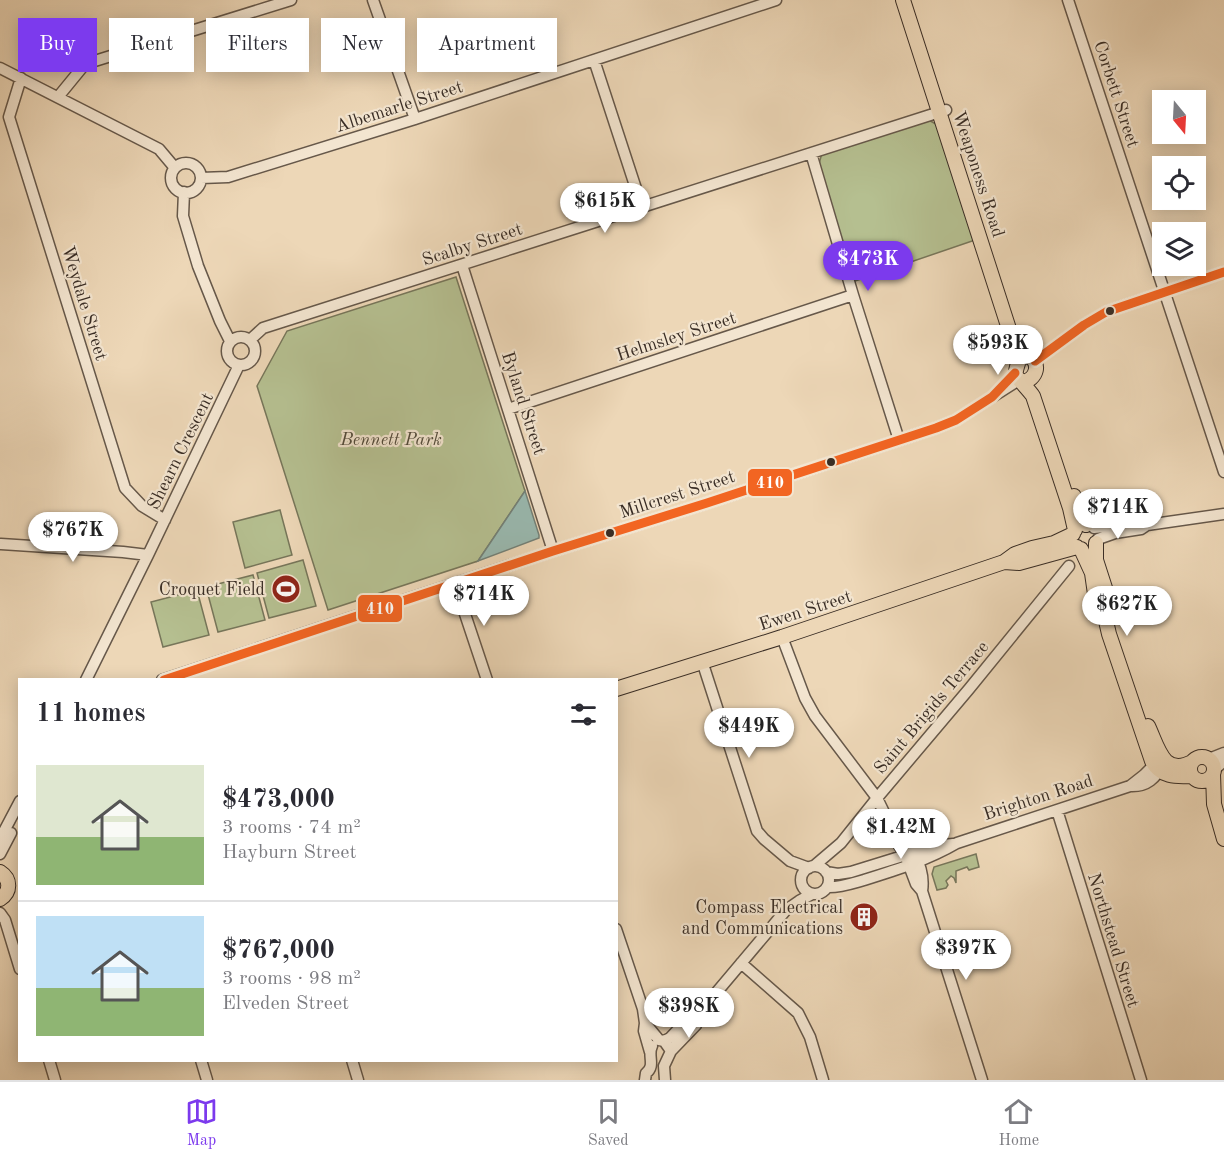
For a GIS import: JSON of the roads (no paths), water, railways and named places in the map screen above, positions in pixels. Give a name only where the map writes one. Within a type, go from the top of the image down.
[{"type":"main road","name":"Weaponess Road","points":[[903,0],[943,111]]},
{"type":"main road","name":"Weaponess Road","points":[[910,0],[1025,370],[1077,505],[1095,594],[1103,608],[1109,634],[1159,766]]},
{"type":"main road","name":"Ewen Street","points":[[618,688],[782,637],[1004,562],[1015,554],[1032,548],[1085,537]]},
{"type":"main road","points":[[1159,766],[1184,766],[1201,757],[1215,766]]},
{"type":"main road","points":[[1192,762],[1189,770],[1214,804]]},
{"type":"main road","points":[[1159,766],[1168,776],[1207,780],[1215,766]]},
{"type":"main road","points":[[1215,766],[1214,804],[1224,839]]},
{"type":"street","points":[[58,98],[85,64],[291,0]]},
{"type":"street","points":[[374,0],[415,119]]},
{"type":"street","name":"Albemarle Street","points":[[201,178],[228,177],[415,119],[762,2],[776,0]]},
{"type":"street","name":"Corbett Street","points":[[1068,0],[1224,472]]},
{"type":"street","points":[[594,60],[642,207]]},
{"type":"street","points":[[0,68],[159,149],[175,168]]},
{"type":"street","name":"Weydale Street","points":[[21,78],[9,117],[125,488],[142,506],[165,520]]},
{"type":"street","name":"Scalby Street","points":[[230,341],[240,336],[251,339],[263,327],[943,111]]},
{"type":"street","points":[[811,153],[899,440]]},
{"type":"street","points":[[186,163],[199,170],[201,178],[195,190],[184,192],[175,188],[172,182],[175,168],[186,163]]},
{"type":"street","points":[[184,192],[183,216],[198,266],[230,341],[226,352],[231,362],[242,366],[253,361],[256,350],[251,339]]},
{"type":"street","name":"Byland Street","points":[[462,265],[553,551]]},
{"type":"street","name":"Millcrest Street","points":[[168,678],[936,428],[956,420],[992,396],[1094,318],[1224,272]]},
{"type":"street","name":"Helmsley Street","points":[[508,409],[853,295]]},
{"type":"street","name":"Shearn Crescent","points":[[87,678],[239,365]]},
{"type":"street","name":"Ewen Street","points":[[1085,537],[1141,523],[1147,525],[1224,514]]},
{"type":"street","points":[[0,544],[148,555]]},
{"type":"street","name":"Saint Brigids Terrace","points":[[812,867],[841,843],[1070,566]]},
{"type":"street","points":[[455,584],[486,678]]},
{"type":"street","points":[[782,637],[805,698],[815,716],[877,798],[893,836],[911,859],[916,884],[922,891],[982,1080]]},
{"type":"street","points":[[702,661],[757,831],[790,861],[801,883],[807,892],[812,894]]},
{"type":"street","points":[[1215,766],[1224,753]]},
{"type":"street","name":"Brighton Road","points":[[827,887],[844,885],[911,859],[935,846],[957,843],[1130,786],[1137,787],[1146,784],[1153,780],[1159,766]]},
{"type":"street","points":[[0,839],[18,805]]},
{"type":"street","name":"Northstead Street","points":[[1057,810],[1141,1080]]},
{"type":"street","points":[[0,854],[18,820]]},
{"type":"street","name":"Brighton Road","points":[[826,872],[838,874],[911,859]]},
{"type":"street","points":[[786,910],[812,894],[822,892],[829,882],[826,872],[819,867],[790,861]]},
{"type":"street","points":[[650,1052],[654,1044],[670,1038],[687,1020],[700,1012],[786,910],[801,883],[801,876],[805,870],[812,867]]},
{"type":"street","points":[[8,885],[2,917],[18,963]]},
{"type":"street","points":[[618,935],[643,1009],[644,1031],[651,1066],[643,1078]]},
{"type":"street","points":[[741,963],[798,1013],[810,1037],[823,1080]]},
{"type":"street","points":[[665,1080],[664,1066],[671,1051],[696,1025],[700,1012]]},
{"type":"street","points":[[645,1023],[671,1051]]},
{"type":"street","points":[[50,1062],[55,1080]]},
{"type":"street","points":[[202,1062],[207,1080]]},
{"type":"street","points":[[353,1062],[358,1080]]},
{"type":"water","points":[[525,491],[539,538],[478,561]]},
{"type":"place","name":"Croquet Field","points":[[286,589]]},
{"type":"place","name":"Compass Electrical and Communications","points":[[864,917]]},
{"type":"park label","name":"Bennett Park","points":[[391,439]]}]
